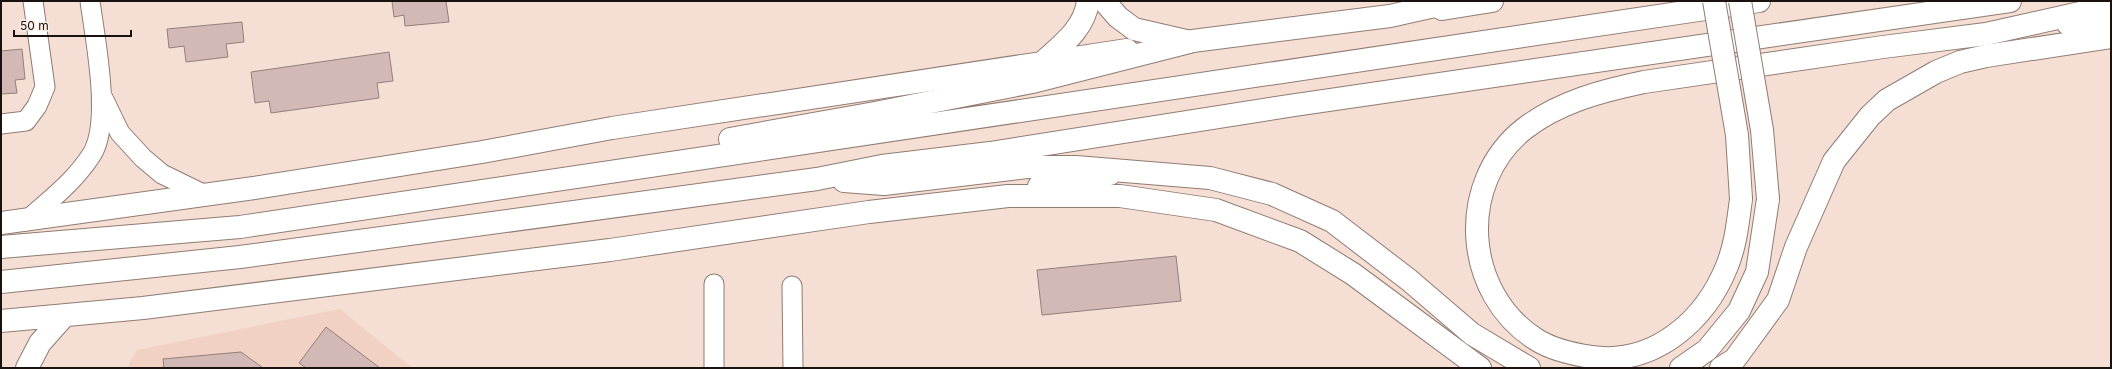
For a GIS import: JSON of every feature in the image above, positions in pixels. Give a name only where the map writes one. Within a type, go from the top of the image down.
[{"type":"main road","points":[[1043,62],[1072,36],[1082,21],[1088,1]]},
{"type":"main road","points":[[1104,1],[1118,17],[1134,29],[1189,42]]},
{"type":"main road","points":[[1390,16],[1457,1]]},
{"type":"main road","points":[[1,223],[26,221],[205,195],[474,153],[612,128],[1043,62],[1492,1]]},
{"type":"main road","points":[[1714,1],[1737,135],[1741,199],[1734,242],[1728,265],[1716,290],[1703,310],[1684,329],[1660,346],[1638,354],[1614,358],[1594,357],[1558,350],[1536,340],[1506,313],[1487,281],[1481,261],[1477,239],[1477,213],[1493,166],[1523,130],[1554,110],[1607,90],[1644,82],[1883,47],[2111,19]]},
{"type":"main road","points":[[1740,1],[1762,130]]},
{"type":"main road","points":[[1681,368],[1707,350],[1739,310],[1758,272],[1768,199],[1748,1]]},
{"type":"main road","points":[[1,247],[240,227],[1759,1]]},
{"type":"main road","points":[[883,175],[990,153],[1295,105],[2010,1]]},
{"type":"main road","points":[[1986,34],[2111,6]]},
{"type":"main road","points":[[1721,368],[1735,359],[1778,300],[1796,247],[1834,161],[1870,116],[1887,100],[1936,72],[1960,62],[1993,55],[2111,37]]},
{"type":"main road","points":[[377,206],[1032,82],[1189,42]]},
{"type":"main road","points":[[1,282],[240,257],[817,179],[1027,168],[1076,167],[1210,178],[1272,194],[1332,221],[1408,280],[1472,334],[1529,368]]},
{"type":"main road","points":[[974,200],[1070,180],[1136,171]]},
{"type":"main road","points":[[1,321],[151,307],[610,250],[869,212],[1008,196],[1120,196],[1216,210],[1300,241],[1353,274],[1480,368]]},
{"type":"main road","points":[[27,368],[40,343],[64,316]]},
{"type":"street","points":[[1,124],[26,121],[37,106],[45,88],[32,1]]},
{"type":"street","points":[[26,221],[70,183],[93,153],[100,129],[101,95],[90,1]]},
{"type":"street","points":[[101,95],[120,133],[143,158],[162,174],[205,195]]},
{"type":"street","points":[[714,284],[714,368]]},
{"type":"street","points":[[792,286],[793,368]]},
{"type":"shaded area","points":[[340,309],[412,368],[127,368],[137,350]]},
{"type":"building","points":[[392,1],[446,1],[449,22],[405,26],[404,15],[394,17]]},
{"type":"building","points":[[242,22],[244,42],[226,44],[228,57],[186,62],[184,46],[169,48],[167,29]]},
{"type":"building","points":[[22,49],[25,79],[15,80],[17,93],[1,94],[1,51]]},
{"type":"building","points":[[389,52],[393,81],[377,83],[379,98],[271,113],[269,101],[255,103],[251,72]]},
{"type":"building","points":[[1176,256],[1181,301],[1042,315],[1037,270]]},
{"type":"building","points":[[326,327],[380,368],[306,368],[299,363]]},
{"type":"building","points":[[241,352],[263,368],[164,368],[163,359]]}]
